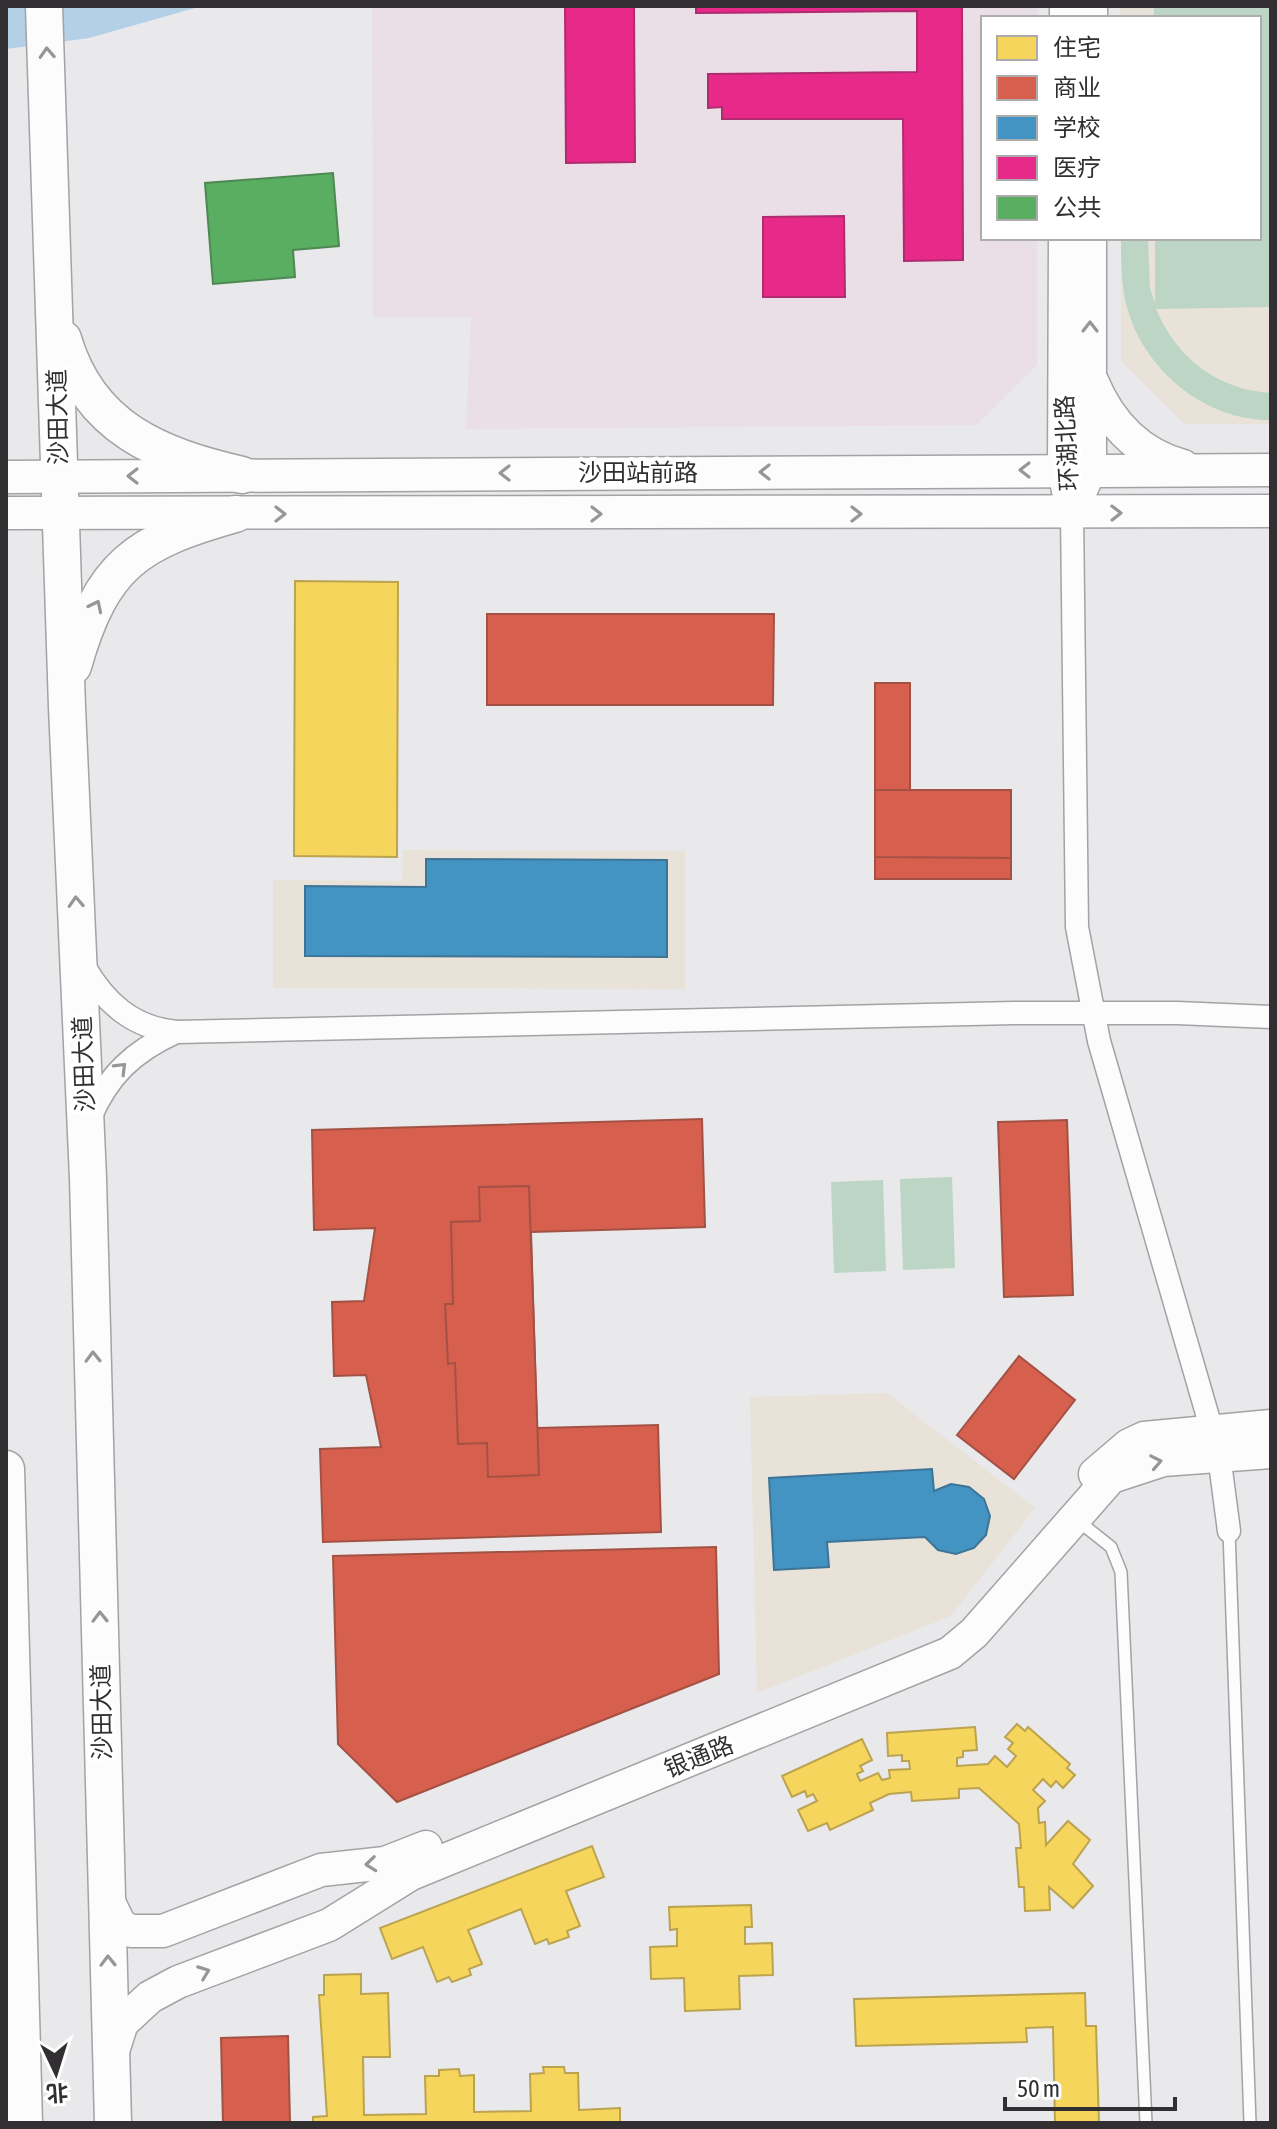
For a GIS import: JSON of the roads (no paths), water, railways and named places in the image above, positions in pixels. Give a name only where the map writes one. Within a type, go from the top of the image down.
[{"type":"main road","name":"沙田大道","points":[[44,6],[67,707],[87,1126],[113,2123]]},
{"type":"main road","points":[[56,312],[66,350],[85,386],[110,419],[142,443],[187,462],[242,475]]},
{"type":"main road","points":[[67,707],[80,641],[106,585],[128,558],[180,529],[235,514]]},
{"type":"main road","points":[[6,1469],[14,2011],[24,2123]]},
{"type":"street","name":"环湖北路","points":[[1065,240],[1077,470]]},
{"type":"street","name":"环湖北路","points":[[1072,514],[1090,376],[1090,240]]},
{"type":"street","points":[[1090,376],[1102,404],[1119,428],[1142,448],[1168,462],[1197,470]]},
{"type":"street","name":"沙田站前路","points":[[6,477],[1271,470]]},
{"type":"street","name":"沙田站前路","points":[[6,513],[1072,514],[1271,511]]},
{"type":"street","points":[[1072,514],[1077,927],[1093,1012],[1215,1443],[1229,1531]]},
{"type":"street","points":[[79,956],[97,988],[113,1007],[157,1030],[177,1032],[1093,1012],[1271,1017]]},
{"type":"street","points":[[87,1126],[115,1072],[136,1054],[177,1032]]},
{"type":"street","name":"银通路","points":[[1215,1443],[1271,1426]]},
{"type":"street","name":"银通路","points":[[111,2057],[122,2023],[133,2010],[178,1982],[329,1925],[411,1874],[950,1653],[974,1633],[1069,1514],[1104,1464],[1129,1445],[1160,1434],[1271,1452]]},
{"type":"street","name":"银通路","points":[[107,1898],[120,1925],[131,1931],[155,1932],[184,1925],[321,1870],[394,1859],[917,1653],[964,1624],[1069,1514]]},
{"type":"lane","points":[[1069,1514],[1111,1547],[1121,1572],[1146,2123]]},
{"type":"lane","points":[[1229,1531],[1250,2123]]},
{"type":"water","points":[[6,6],[202,6],[89,38],[6,49]]}]
